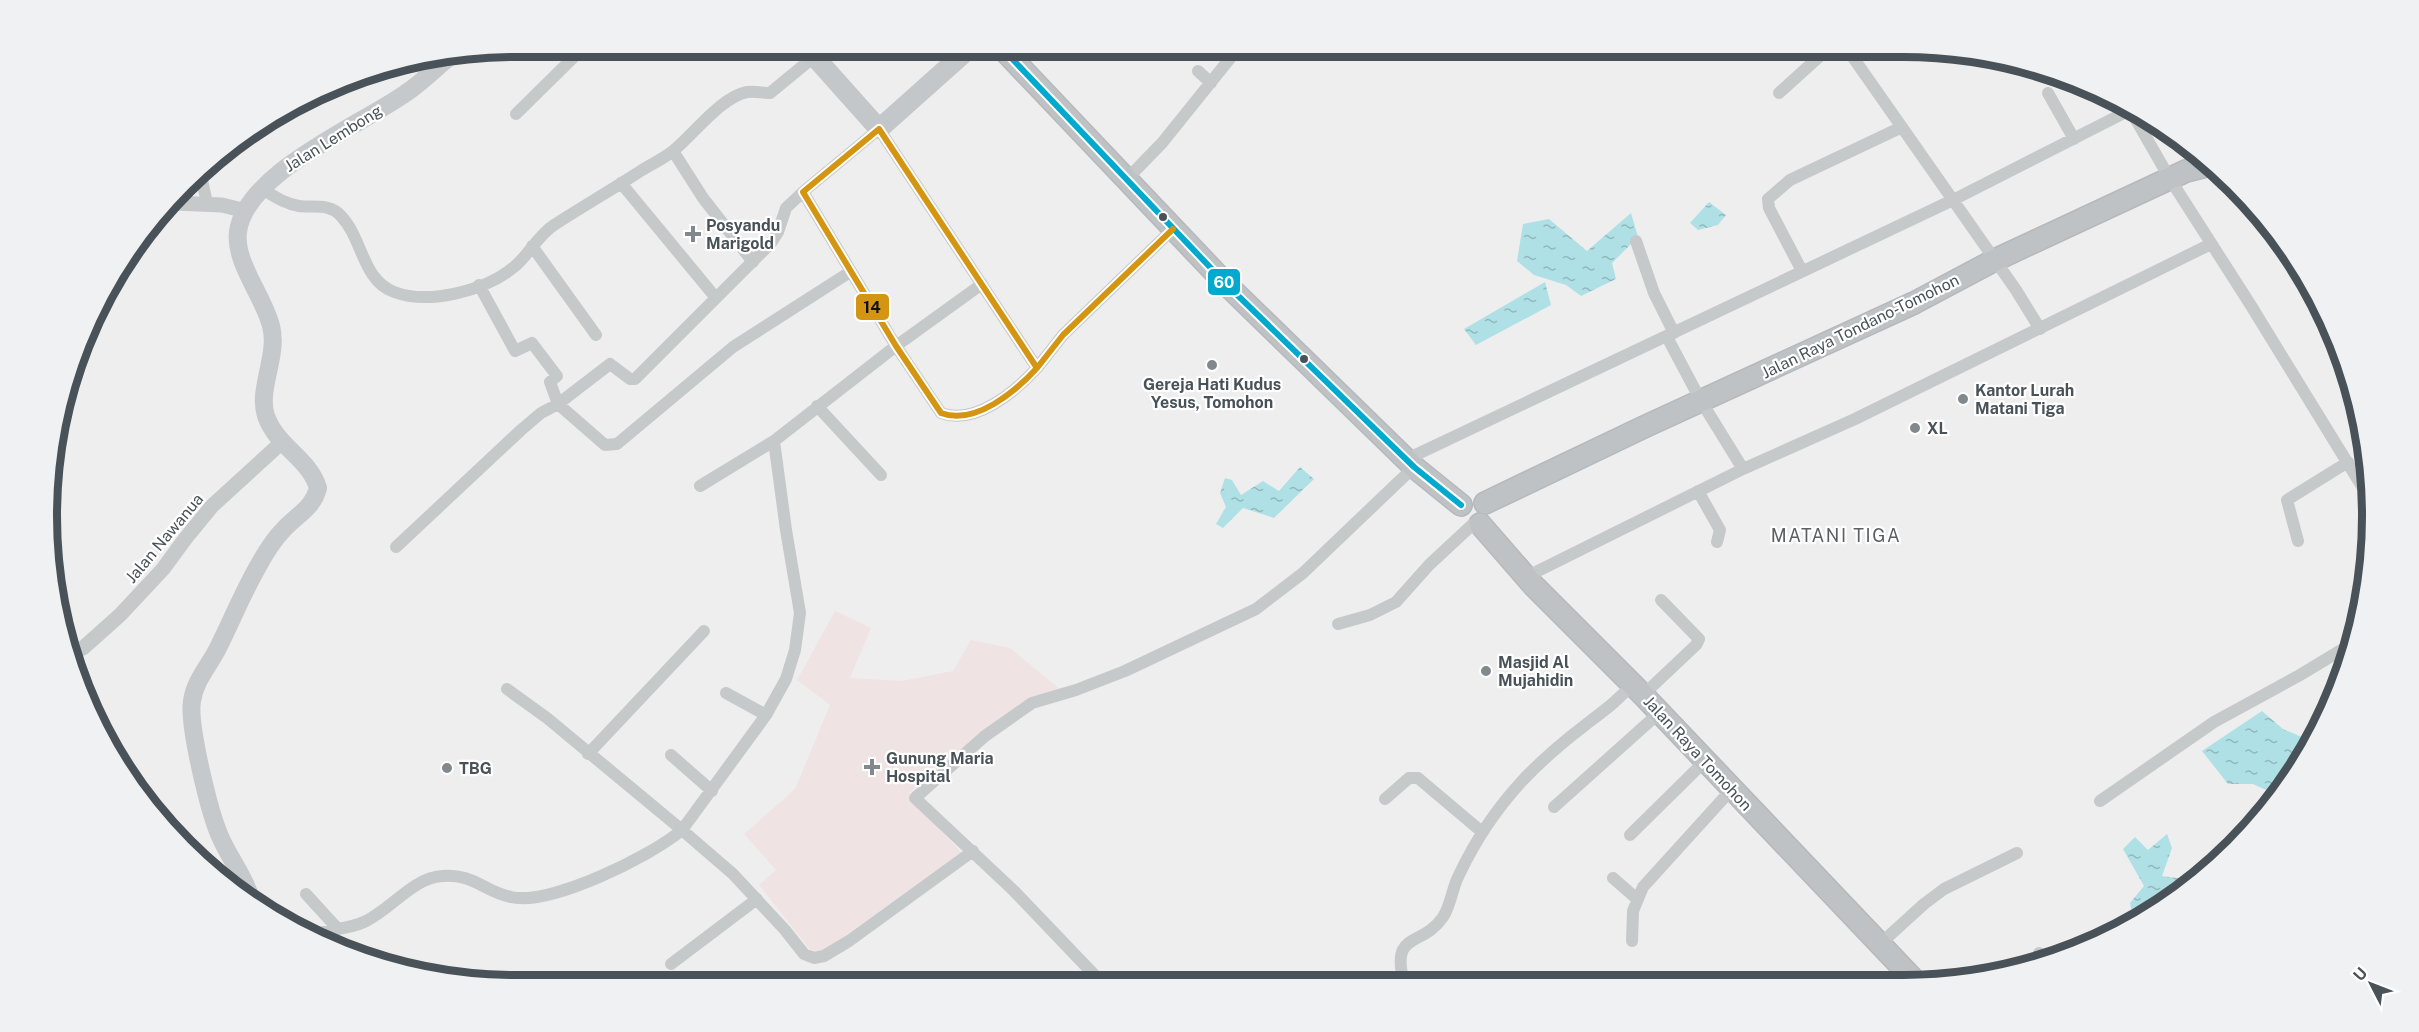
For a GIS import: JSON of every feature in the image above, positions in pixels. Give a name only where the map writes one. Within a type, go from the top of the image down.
[{"type":"highway","name":"Jalan Raya Tomohon","points":[[1010,57],[1173,229],[1410,463],[1461,505],[1462,520],[1476,525],[1638,690],[1909,975]]},
{"type":"highway","name":"Jalan Raya Tondano-Tomohon","points":[[1485,503],[1506,491],[1914,303],[1995,261],[2186,171],[2201,167]]},
{"type":"highway","points":[[1461,505],[1467,499],[1475,497],[1485,503],[1487,515],[1476,525]]},
{"type":"main road","points":[[814,57],[879,129],[960,57]]},
{"type":"main road","name":"Jalan Lembong","points":[[248,889],[219,835],[212,814],[198,752],[191,702],[200,676],[216,651],[267,549],[285,528],[308,508],[315,499],[318,488],[316,478],[281,443],[265,414],[264,399],[274,340],[271,324],[238,248],[238,232],[246,211],[262,189],[287,166],[405,94],[440,64]]},
{"type":"street","points":[[516,114],[574,57]]},
{"type":"street","points":[[262,189],[287,203],[300,206],[317,205],[340,214],[351,228],[377,282],[395,292],[422,299],[460,293],[499,277],[514,267],[544,232],[673,151],[709,116],[736,97],[746,92],[770,93],[805,57]]},
{"type":"street","points":[[1126,180],[1162,143],[1231,57]]},
{"type":"street","points":[[1779,93],[1819,57]]},
{"type":"street","points":[[1853,57],[2016,290],[2040,329]]},
{"type":"street","points":[[1198,71],[1211,83]]},
{"type":"street","points":[[2048,93],[2074,139]]},
{"type":"street","points":[[1094,975],[973,851],[915,798],[985,736],[1032,703],[1076,690],[1125,671],[1256,609],[1303,573],[1410,463],[1802,271],[1953,200],[2074,139],[2120,111]]},
{"type":"street","points":[[2135,119],[2169,179],[2250,303],[2348,462],[2360,474]]},
{"type":"street","points":[[1802,271],[1769,208],[1768,199],[1790,180],[1902,127]]},
{"type":"street","points":[[396,547],[531,421],[558,404],[610,364],[630,379],[635,380],[753,262],[778,232],[786,208],[879,129],[1037,368]]},
{"type":"street","points":[[673,151],[704,198],[753,262]]},
{"type":"street","points":[[202,181],[207,203]]},
{"type":"street","points":[[621,183],[716,298]]},
{"type":"street","points":[[803,192],[896,346],[938,408],[947,415],[957,416],[975,412],[1001,401],[1016,390],[1063,335],[1173,229]]},
{"type":"street","points":[[180,203],[207,203],[246,211]]},
{"type":"street","points":[[1636,241],[1670,335],[1701,401],[1743,470]]},
{"type":"street","points":[[1526,577],[1698,491],[1855,419],[2211,244]]},
{"type":"street","points":[[532,246],[596,335]]},
{"type":"street","points":[[478,285],[515,351],[532,343],[557,376],[550,382],[558,404],[605,446],[617,444],[733,347],[850,272]]},
{"type":"street","points":[[700,486],[774,441],[896,346],[982,284]]},
{"type":"street","points":[[817,406],[881,475]]},
{"type":"street","points":[[323,932],[365,921],[416,886],[441,876],[458,876],[477,881],[510,897],[541,897],[566,890],[656,849],[682,831],[766,715],[786,679],[795,650],[800,613],[774,441]]},
{"type":"street","name":"Jalan Nawanua","points":[[77,650],[83,648],[120,615],[163,569],[205,514],[281,443]]},
{"type":"street","points":[[2298,541],[2287,500],[2348,462]]},
{"type":"street","points":[[1698,491],[1720,530],[1717,542]]},
{"type":"street","points":[[1338,624],[1370,615],[1396,602],[1429,565],[1476,525]]},
{"type":"street","points":[[1402,975],[1399,959],[1401,952],[1442,920],[1459,873],[1482,832],[1523,781],[1568,739],[1621,698],[1638,690],[1696,645],[1699,639],[1661,600]]},
{"type":"street","points":[[588,754],[704,631]]},
{"type":"street","points":[[2100,801],[2214,722],[2342,650]]},
{"type":"street","points":[[507,689],[547,718],[733,874],[804,954],[818,958],[849,941],[973,851]]},
{"type":"street","points":[[726,693],[766,715]]},
{"type":"street","points":[[1554,807],[1659,713]]},
{"type":"street","points":[[671,755],[712,791]]},
{"type":"street","points":[[1630,835],[1705,760]]},
{"type":"street","points":[[1385,799],[1409,778],[1418,778],[1482,832]]},
{"type":"street","points":[[1632,941],[1633,911],[1643,887],[1732,789]]},
{"type":"street","points":[[1880,944],[1938,893],[2016,853]]},
{"type":"street","points":[[1613,878],[1637,899]]},
{"type":"street","points":[[306,894],[338,929]]},
{"type":"street","points":[[671,964],[757,899]]},
{"type":"shaded area","name":"Gunung Maria Hospital","points":[[835,611],[871,628],[850,678],[902,681],[953,671],[971,640],[1010,648],[1062,691],[1008,713],[909,793],[916,804],[961,852],[823,952],[810,950],[759,885],[776,870],[744,834],[795,789],[830,705],[797,680]]},
{"type":"water","points":[[1695,57],[1735,57],[1732,61]]},
{"type":"water","points":[[1709,202],[1726,215],[1718,225],[1698,230],[1690,223]]},
{"type":"water","points":[[1631,213],[1638,237],[1612,263],[1616,279],[1581,296],[1566,285],[1534,275],[1517,261],[1523,224],[1549,219],[1587,251]]},
{"type":"water","points":[[1545,282],[1551,305],[1476,345],[1464,329]]},
{"type":"water","points":[[1300,467],[1314,479],[1274,518],[1243,508],[1223,528],[1216,524],[1226,507],[1220,493],[1225,478],[1232,480],[1241,495],[1263,481],[1279,491]]},
{"type":"water","points":[[2262,711],[2283,729],[2305,738],[2270,792],[2253,784],[2228,784],[2202,751]]},
{"type":"water","points":[[2167,834],[2172,848],[2162,876],[2183,879],[2132,914],[2130,903],[2144,886],[2123,849],[2135,837],[2148,850]]},
{"type":"transit line","name":"60","points":[[1010,57],[1226,284],[1414,467],[1461,505]]},
{"type":"transit line","name":"14","points":[[1037,368],[1018,387],[981,411],[954,416],[941,413],[896,346],[803,192],[879,129],[1037,368],[1063,335],[1173,229]]},
{"type":"place","name":"Posyandu Marigold","points":[[693,234]]},
{"type":"place","name":"Gereja Hati Kudus Yesus, Tomohon","points":[[1212,365]]},
{"type":"place","name":"Kantor Lurah Matani Tiga","points":[[1963,399]]},
{"type":"place","name":"XL","points":[[1915,428]]},
{"type":"place","name":"Masjid Al Mujahidin","points":[[1486,671]]},
{"type":"place","name":"Gunung Maria Hospital","points":[[872,767]]},
{"type":"place","name":"TBG","points":[[447,768]]},
{"type":"district","name":"MATANI TIGA","points":[[1836,536]]}]
